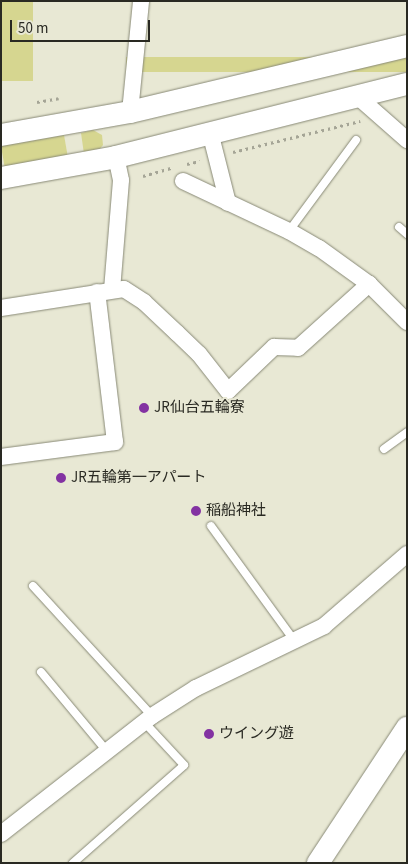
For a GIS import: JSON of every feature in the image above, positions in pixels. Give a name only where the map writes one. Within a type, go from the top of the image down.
[{"type":"street","points":[[130,112],[140,1]]},
{"type":"street","points":[[1,135],[130,112],[407,46]]},
{"type":"street","points":[[1,178],[116,157],[407,84]]},
{"type":"street","points":[[356,96],[407,140]]},
{"type":"street","points":[[210,132],[228,203]]},
{"type":"street","points":[[1,457],[115,442],[104,291],[121,180],[116,157]]},
{"type":"street","points":[[182,181],[290,231],[319,248],[369,284],[405,316]]},
{"type":"street","points":[[1,308],[124,289],[144,302],[199,354],[228,391],[274,347],[298,348],[369,284]]},
{"type":"street","points":[[1,834],[106,750],[148,719],[196,688],[293,639],[324,626],[407,554]]},
{"type":"street","points":[[318,863],[407,728]]},
{"type":"lane","points":[[290,231],[356,140]]},
{"type":"lane","points":[[399,228],[407,234]]},
{"type":"lane","points":[[384,449],[407,432]]},
{"type":"lane","points":[[211,526],[293,639]]},
{"type":"lane","points":[[34,586],[148,719],[184,765],[73,863]]},
{"type":"lane","points":[[41,672],[106,750]]},
{"type":"path","points":[[37,102],[59,98]]},
{"type":"path","points":[[226,153],[367,120]]},
{"type":"green space","points":[[1,1],[33,1],[33,81],[1,81]]},
{"type":"green space","points":[[126,57],[407,57],[407,72],[126,72]]},
{"type":"green space","points":[[93,130],[102,135],[103,145],[99,150],[84,154],[81,133]]},
{"type":"green space","points":[[64,135],[68,157],[5,168],[1,146]]},
{"type":"place","name":"JR仙台五輪寮","points":[[144,408]]},
{"type":"place","name":"JR五輪第一アパート","points":[[61,478]]},
{"type":"place","name":"稲船神社","points":[[196,511]]},
{"type":"place","name":"ウイング遊","points":[[209,734]]}]
